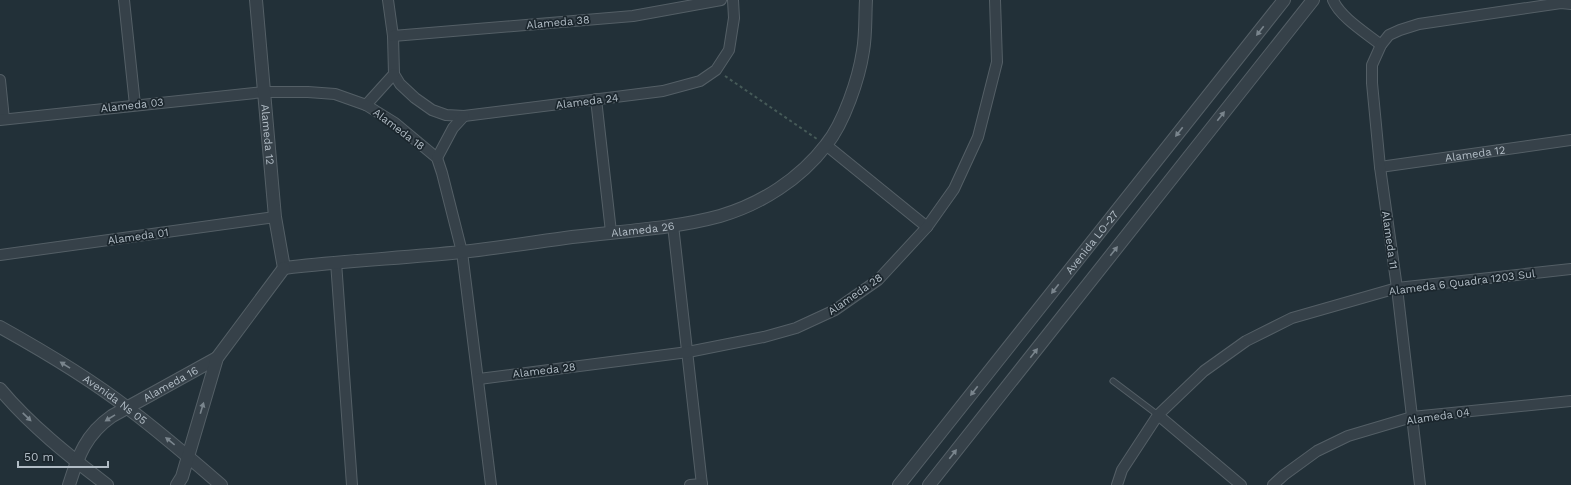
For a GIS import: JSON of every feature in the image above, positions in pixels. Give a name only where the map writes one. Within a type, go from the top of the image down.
[{"type":"street","points":[[124,0],[135,105]]},
{"type":"street","name":"Alameda 12","points":[[256,0],[275,217],[284,268]]},
{"type":"street","points":[[366,105],[394,74],[393,36],[388,0]]},
{"type":"street","name":"Alameda 38","points":[[393,36],[633,16],[721,0]]},
{"type":"street","name":"Alameda 24","points":[[394,74],[400,84],[415,98],[432,110],[446,115],[464,116],[663,91],[686,86],[700,81],[716,70],[729,50],[734,18],[733,0]]},
{"type":"street","name":"Alameda 26","points":[[284,268],[336,262],[462,252],[673,225],[720,216],[754,202],[769,195],[796,176],[826,145],[834,133],[855,84],[863,51],[866,0]]},
{"type":"street","name":"Alameda 28","points":[[479,379],[688,352],[764,337],[796,328],[835,310],[878,280],[927,227],[954,189],[978,137],[997,62],[995,0]]},
{"type":"street","name":"Avenida LO-27","points":[[899,485],[1284,0]]},
{"type":"street","points":[[929,485],[1313,0]]},
{"type":"street","points":[[1333,0],[1337,8],[1349,20],[1381,44]]},
{"type":"street","name":"Alameda 11","points":[[1420,485],[1397,288],[1380,167],[1372,82],[1372,65],[1381,44],[1389,35],[1419,24],[1561,3],[1571,4]]},
{"type":"street","points":[[0,80],[2,120]]},
{"type":"street","name":"Alameda 03","points":[[2,120],[264,92]]},
{"type":"street","name":"Alameda 18","points":[[264,92],[308,92],[335,94],[366,105],[395,123],[437,158]]},
{"type":"street","points":[[596,99],[611,232]]},
{"type":"street","points":[[464,116],[453,128],[437,158],[449,198],[462,252],[491,485]]},
{"type":"street","name":"Alameda 12","points":[[1380,167],[1571,140]]},
{"type":"street","points":[[826,145],[927,227]]},
{"type":"street","name":"Alameda 01","points":[[0,255],[275,217]]},
{"type":"street","points":[[673,225],[702,484],[690,485]]},
{"type":"street","points":[[336,262],[352,485]]},
{"type":"street","name":"Alameda 16","points":[[177,485],[182,477],[187,455],[217,358],[284,268]]},
{"type":"street","name":"Alameda 6 Quadra 1203 Sul","points":[[1117,485],[1122,470],[1158,415],[1204,371],[1246,341],[1292,318],[1397,288],[1571,269]]},
{"type":"street","name":"Avenida Ns 05","points":[[0,327],[69,367],[128,408],[187,455],[221,485]]},
{"type":"street","name":"Alameda 16","points":[[69,485],[76,462],[90,436],[100,424],[217,358]]},
{"type":"street","points":[[0,388],[26,416],[76,462],[107,485]]},
{"type":"street","name":"Alameda 04","points":[[1273,485],[1317,451],[1342,439],[1412,418],[1571,401]]},
{"type":"street","points":[[1158,415],[1241,485]]},
{"type":"lane","points":[[1113,381],[1158,415]]},
{"type":"path","points":[[716,70],[826,145]]}]
